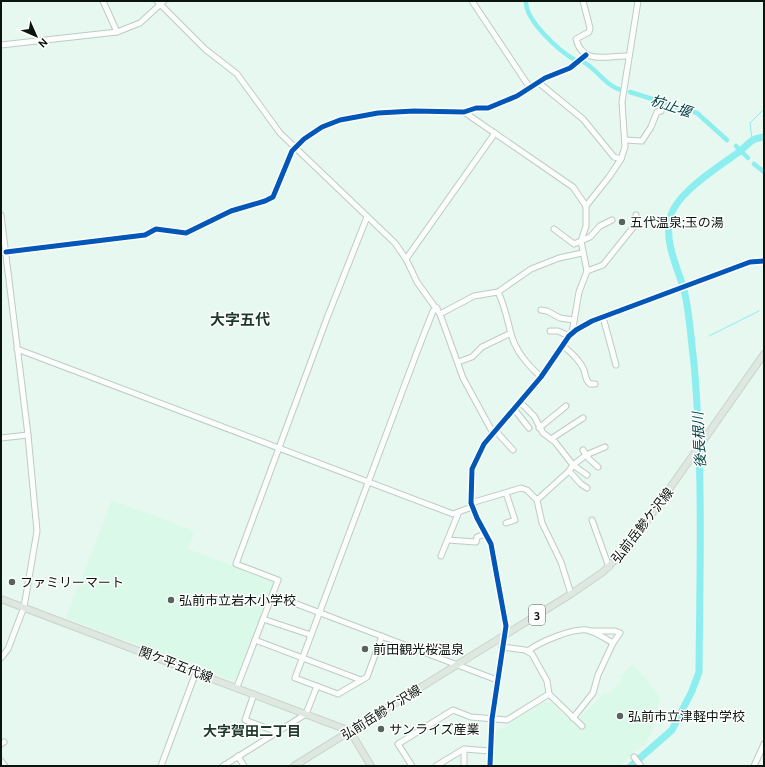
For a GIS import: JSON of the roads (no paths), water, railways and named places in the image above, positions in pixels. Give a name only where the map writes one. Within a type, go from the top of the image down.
[{"type":"main road","name":"弘前岳鰺ケ沢線","points":[[294,766],[571,594],[609,567],[637,536],[764,354]]},
{"type":"main road","name":"関ケ平五代線","points":[[1,599],[350,731]]},
{"type":"main road","points":[[350,731],[371,766]]},
{"type":"street","points":[[103,1],[117,32]]},
{"type":"street","points":[[472,1],[530,88]]},
{"type":"street","points":[[583,1],[590,28],[589,32],[576,39],[577,45],[586,55],[592,58],[615,55],[628,56]]},
{"type":"street","points":[[586,206],[609,177],[621,159],[625,148],[622,102],[628,76],[628,56],[638,1]]},
{"type":"street","points":[[1,45],[117,32],[140,23],[161,2],[204,48],[237,74],[276,127],[295,148],[395,243],[406,260],[417,282],[437,308],[463,378],[494,431],[513,450]]},
{"type":"street","points":[[6,252],[145,235],[156,229],[186,233],[231,211],[265,201],[273,196],[292,151],[304,139],[322,127],[340,120],[378,113],[464,112],[476,108],[488,108],[506,102],[545,78],[574,66],[586,55]]},
{"type":"street","points":[[539,83],[583,119],[614,157],[621,159]]},
{"type":"street","points":[[625,140],[642,141],[651,128],[654,114],[661,111]]},
{"type":"street","points":[[464,112],[573,187],[586,206],[586,226],[581,241],[582,253],[587,271],[579,292],[570,334],[542,378],[494,431],[480,450],[472,469],[472,505],[491,544],[505,617],[505,635],[492,719],[490,766]]},
{"type":"street","points":[[406,260],[495,133]]},
{"type":"street","points":[[587,271],[603,265],[635,225],[636,215]]},
{"type":"street","points":[[1,216],[28,435],[37,531],[24,607],[8,649],[1,658]]},
{"type":"street","points":[[237,687],[278,580],[236,564],[327,318],[368,216]]},
{"type":"street","points":[[554,229],[574,244],[590,237],[600,226],[612,220]]},
{"type":"street","points":[[440,314],[474,296],[498,292],[532,269],[559,258],[582,253]]},
{"type":"street","points":[[550,331],[570,334],[582,326],[603,317],[750,262],[764,261]]},
{"type":"street","points":[[498,292],[503,302],[517,349],[526,362],[542,378]]},
{"type":"street","points":[[382,636],[367,677],[338,694],[295,678],[433,311],[437,308]]},
{"type":"street","points":[[540,310],[547,311],[560,318],[574,320]]},
{"type":"street","points":[[603,317],[616,364]]},
{"type":"street","points":[[458,362],[472,357],[482,347],[511,333]]},
{"type":"street","points":[[563,346],[571,352],[584,370],[588,382],[590,384],[595,384]]},
{"type":"street","points":[[17,349],[453,514],[458,514]]},
{"type":"street","points":[[520,402],[534,416],[539,428],[551,439],[573,465],[587,475]]},
{"type":"street","points":[[539,428],[566,406]]},
{"type":"street","points":[[514,409],[529,428]]},
{"type":"street","points":[[551,439],[583,418]]},
{"type":"street","points":[[1,438],[28,435]]},
{"type":"street","points":[[537,500],[569,471],[584,453],[605,446]]},
{"type":"street","points":[[584,453],[598,467]]},
{"type":"street","points":[[569,471],[581,484],[587,488]]},
{"type":"street","points":[[442,556],[458,514],[472,505],[521,488],[527,490],[537,500],[542,523],[561,562],[571,594]]},
{"type":"street","points":[[506,493],[515,520],[506,523]]},
{"type":"street","points":[[592,520],[609,567]]},
{"type":"street","points":[[448,540],[476,542],[477,537],[485,534]]},
{"type":"street","points":[[272,595],[497,680]]},
{"type":"street","points":[[263,619],[311,635]]},
{"type":"street","points":[[528,651],[558,635],[584,630],[615,630],[620,633],[613,643],[598,675],[593,693],[573,718]]},
{"type":"street","points":[[591,631],[613,643]]},
{"type":"street","points":[[256,640],[361,680]]},
{"type":"street","points":[[502,647],[528,651],[532,654],[547,681],[549,694],[582,726]]},
{"type":"street","points":[[161,766],[196,672]]},
{"type":"street","points":[[223,766],[306,714],[317,686]]},
{"type":"street","points":[[254,694],[245,720],[277,732]]},
{"type":"street","points":[[412,766],[398,744],[453,710],[471,717],[507,720],[549,694]]},
{"type":"street","points":[[762,766],[755,764],[764,744]]},
{"type":"street","points":[[436,766],[464,749],[491,751]]},
{"type":"street","points":[[464,749],[464,766]]},
{"type":"street","points":[[238,756],[244,766]]},
{"type":"street","points":[[634,757],[641,766]]},
{"type":"street","points":[[1,761],[5,766]]},
{"type":"waterway","name":"杭止堰","points":[[526,1],[527,9],[537,26],[560,50],[575,60]]},
{"type":"waterway","name":"杭止堰","points":[[580,60],[591,67],[610,85],[621,90]]},
{"type":"waterway","name":"杭止堰","points":[[630,92],[697,113],[727,140]]},
{"type":"waterway","points":[[752,140],[750,123],[764,109]]},
{"type":"waterway","name":"後長根川","points":[[631,766],[672,730],[692,691],[699,672],[700,479],[697,402],[688,311],[685,294],[673,257],[669,238],[670,218],[680,199],[699,181],[739,152],[751,141],[764,137]]},
{"type":"waterway","name":"杭止堰","points":[[736,146],[748,158]]},
{"type":"waterway","name":"杭止堰","points":[[754,164],[764,172]]},
{"type":"waterway","points":[[709,336],[759,311]]},
{"type":"waterway","name":"後長根川","points":[[691,339],[695,338]]},
{"type":"place","name":"五代温泉;玉の湯","points":[[622,222]]},
{"type":"place","name":"ファミリーマート","points":[[12,582]]},
{"type":"place","name":"弘前市立岩木小学校","points":[[171,600]]},
{"type":"place","name":"前田観光桜温泉","points":[[365,649]]},
{"type":"place","name":"弘前市立津軽中学校","points":[[620,716]]},
{"type":"place","name":"サンライズ産業","points":[[381,729]]},
{"type":"district","name":"大字五代","points":[[240,320]]},
{"type":"district","name":"大字賀田二丁目","points":[[252,731]]}]
